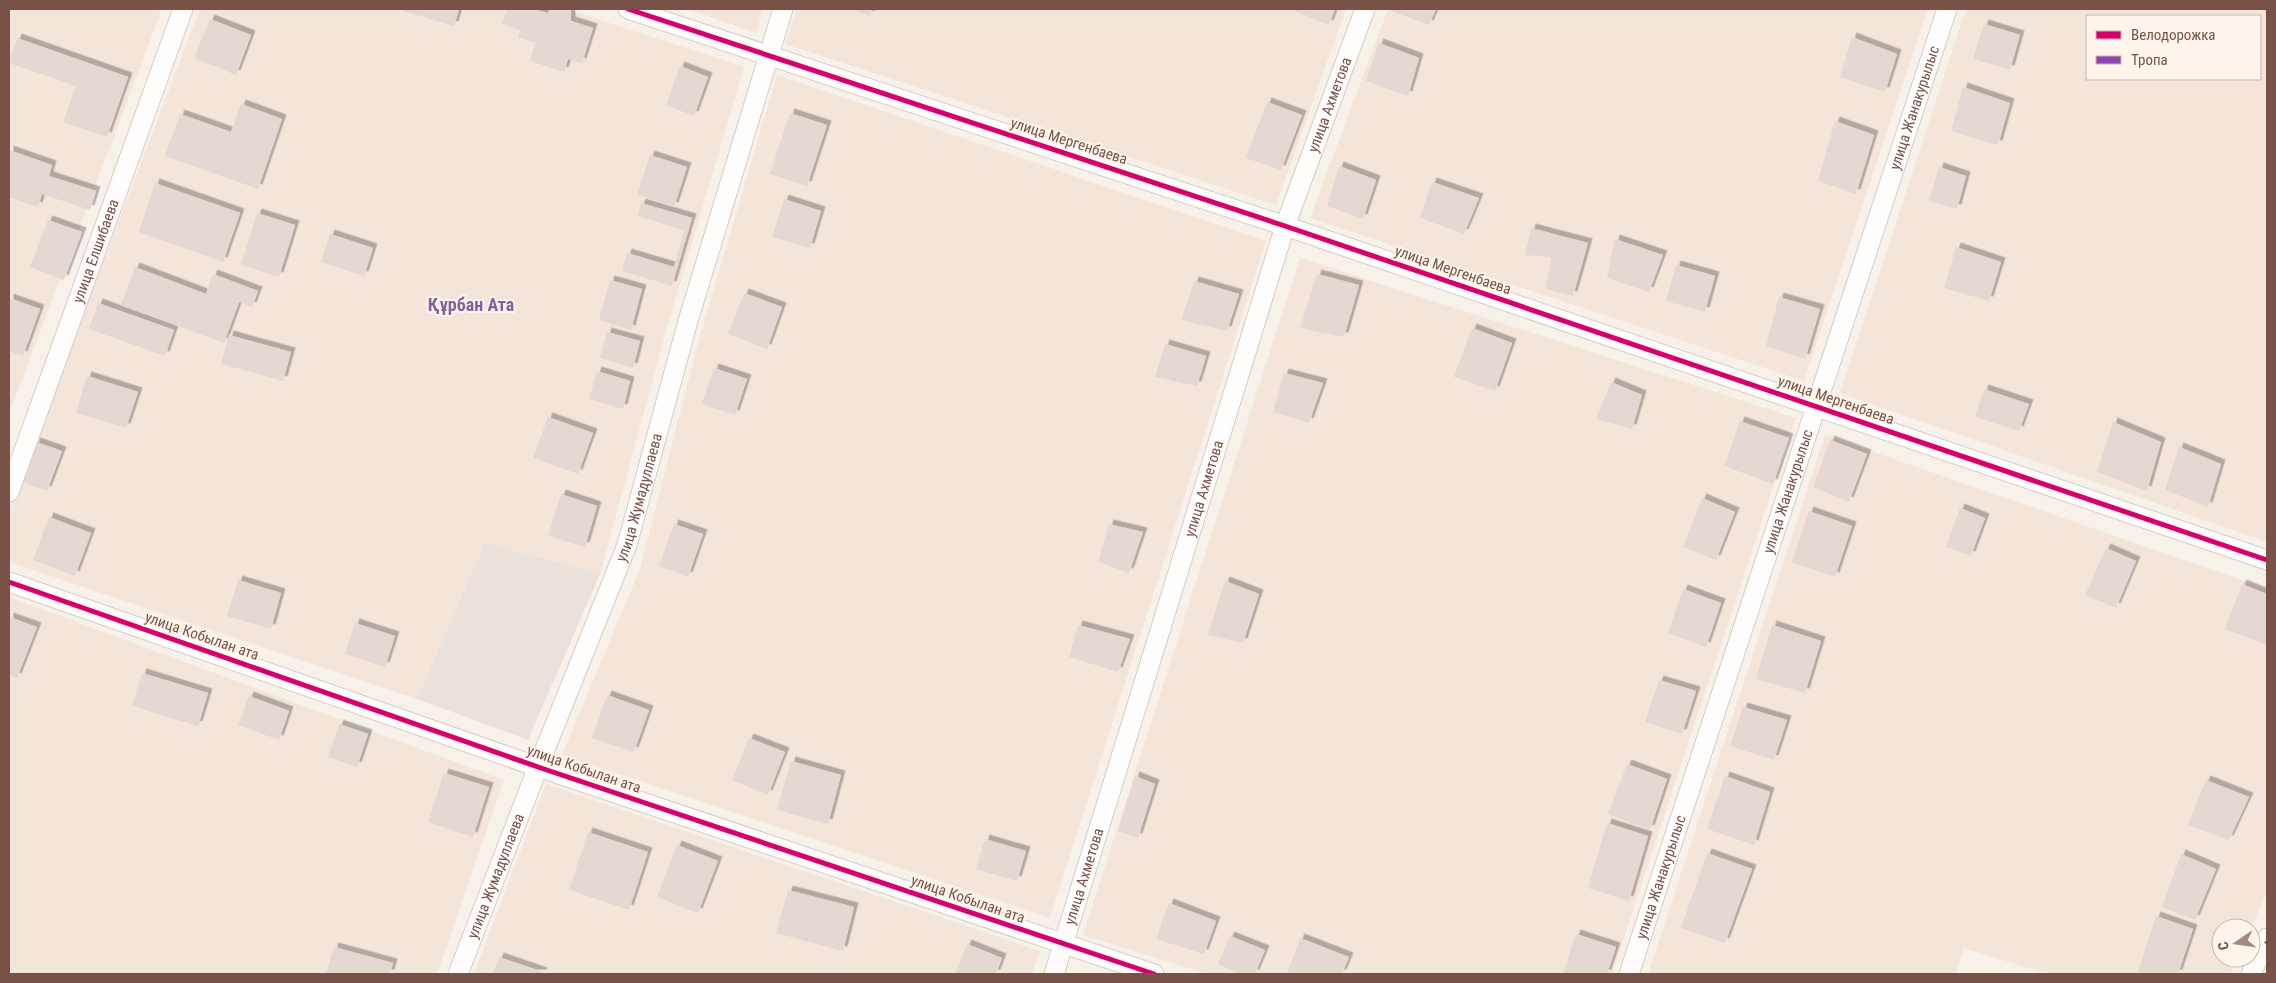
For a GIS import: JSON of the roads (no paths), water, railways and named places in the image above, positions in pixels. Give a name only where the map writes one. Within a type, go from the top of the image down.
[{"type":"street","name":"улица Елшибаева","points":[[9,492],[183,9]]},
{"type":"street","name":"улица Мергенбаева","points":[[628,9],[1285,226],[2267,560]]},
{"type":"street","name":"улица Жумадуллаева","points":[[458,974],[627,545],[688,321],[783,9]]},
{"type":"street","name":"улица Ахметова","points":[[1054,974],[1285,226],[1365,9]]},
{"type":"street","name":"улица Жанакурылыс","points":[[1628,974],[1947,9]]},
{"type":"street","name":"улица Кобылан ата","points":[[9,582],[538,767],[1154,974]]},
{"type":"street","points":[[2250,974],[2267,938]]},
{"type":"district","name":"Құрбан Ата","points":[[471,304]]}]
